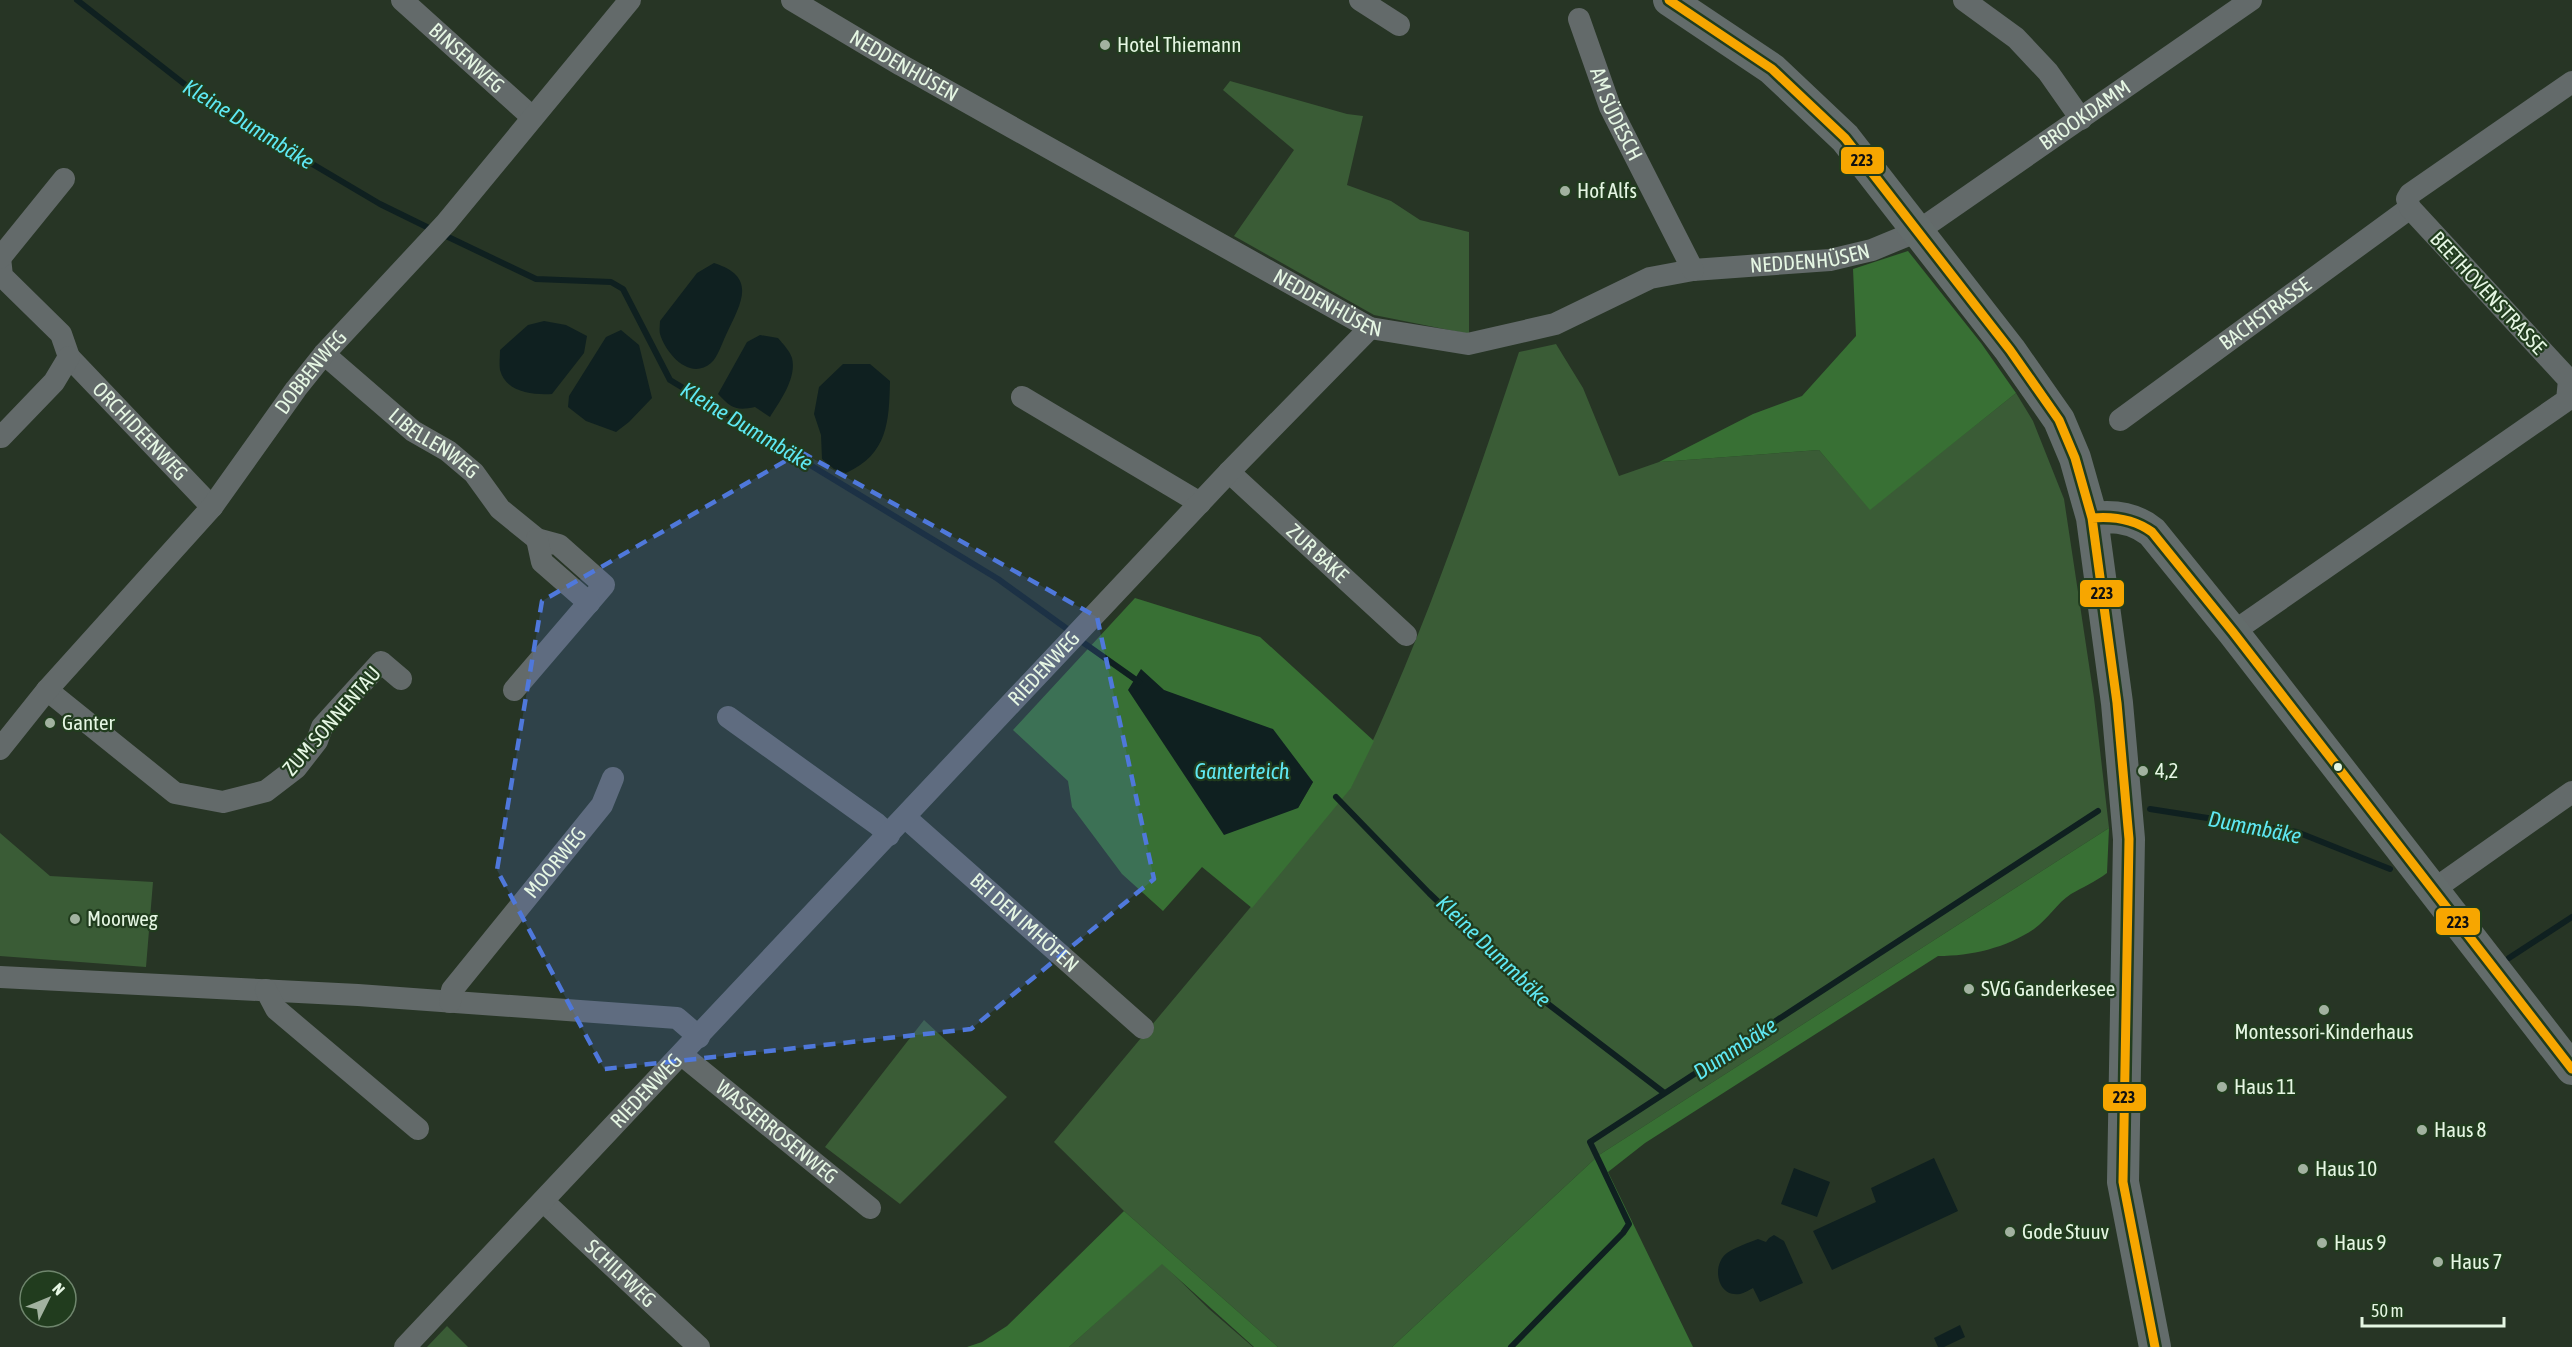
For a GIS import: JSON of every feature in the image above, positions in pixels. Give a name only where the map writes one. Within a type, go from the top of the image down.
[{"type":"street","name":"BINSENWEG","points":[[402,0],[532,117]]},
{"type":"street","name":"DOBBENWEG","points":[[0,749],[47,690],[212,507],[296,389],[324,354],[446,223],[630,0]]},
{"type":"street","name":"NEDDENHÜSEN","points":[[792,0],[901,65],[1370,328],[1468,344],[1555,324],[1650,278],[1693,270],[1830,260],[1872,250],[1918,231]]},
{"type":"street","points":[[1360,0],[1399,25]]},
{"type":"street","points":[[1669,0],[1772,69],[1845,138],[2010,350],[2059,420],[2076,458],[2092,518],[2117,703],[2129,839],[2123,1182],[2155,1347]]},
{"type":"street","points":[[1964,0],[2016,38],[2048,72],[2081,119]]},
{"type":"street","name":"BROOKDAMM","points":[[1918,231],[2251,0]]},
{"type":"street","name":"AM SÜDESCH","points":[[1579,19],[1610,107],[1693,270]]},
{"type":"street","points":[[2410,208],[2407,199],[2410,194],[2572,82]]},
{"type":"street","name":"ORCHIDEENWEG","points":[[64,179],[0,258],[2,276],[61,334],[69,357],[212,507]]},
{"type":"street","name":"BACHSTRASSE","points":[[2120,420],[2410,208]]},
{"type":"street","name":"BEETHOVENSTRASSE","points":[[2233,632],[2567,400],[2569,380],[2410,208]]},
{"type":"street","name":"RIEDENWEG","points":[[405,1347],[906,818],[1229,472],[1370,328]]},
{"type":"street","name":"LIBELLENWEG","points":[[324,354],[413,431],[448,451],[474,473],[500,509],[537,539],[559,545],[604,585],[514,690]]},
{"type":"street","points":[[1,437],[54,382],[69,357]]},
{"type":"street","points":[[1022,397],[1200,503]]},
{"type":"street","name":"ZUR BÄKE","points":[[1229,472],[1406,635]]},
{"type":"street","points":[[2092,518],[2109,515],[2144,525],[2172,556],[2572,1069]]},
{"type":"street","name":"ZUM SONNENTAU","points":[[47,690],[175,793],[223,802],[266,791],[296,768],[317,741],[322,727],[381,662],[401,679]]},
{"type":"street","points":[[728,717],[877,824],[889,836]]},
{"type":"street","name":"MOORWEG","points":[[450,1002],[452,990],[603,805],[614,778]]},
{"type":"street","points":[[2433,890],[2572,792]]},
{"type":"street","name":"BEI DEN IMHÖFEN","points":[[906,818],[1143,1028]]},
{"type":"street","points":[[0,977],[358,994],[677,1018],[699,1037]]},
{"type":"street","points":[[266,990],[276,1009],[418,1129]]},
{"type":"street","name":"WASSERROSENWEG","points":[[682,1055],[870,1208]]},
{"type":"street","name":"SCHILFWEG","points":[[543,1201],[699,1347]]},
{"type":"highlighted area","points":[[801,452],[1097,617],[1154,879],[971,1029],[604,1069],[497,870],[542,601]]},
{"type":"green space","points":[[1230,81],[1347,114],[1363,116],[1347,185],[1391,201],[1420,220],[1469,232],[1469,334],[1374,315],[1234,236],[1294,150],[1223,90]]},
{"type":"green space","points":[[1908,251],[1981,343],[2016,393],[1870,510],[1819,450],[1659,462],[1753,414],[1802,396],[1856,336],[1853,269]]},
{"type":"green space","points":[[1556,344],[1583,388],[1619,476],[1659,462],[1819,450],[1870,509],[2016,393],[2033,421],[2064,499],[2094,698],[2109,828],[1599,1155],[1392,1347],[1278,1347],[1124,1211],[1054,1142],[1351,787],[1421,627],[1482,462],[1519,352]]},
{"type":"green space","points":[[1135,598],[1260,637],[1374,741],[1351,788],[1252,908],[1202,867],[1163,911],[1122,874],[1072,807],[1068,781],[1013,730]],"holes":[[[1141,670],[1164,690],[1313,782],[1298,808]]]},
{"type":"green space","points":[[2109,828],[2107,873],[2071,894],[2034,929],[1988,950],[1938,956],[1645,1143],[1608,1172],[1693,1347],[1392,1347],[1599,1155]]},
{"type":"green space","name":"Moorweg","points":[[0,833],[50,876],[153,882],[146,967],[0,956]]},
{"type":"green space","points":[[924,1020],[1007,1097],[900,1204],[825,1147]]},
{"type":"green space","points":[[1124,1211],[1278,1347],[1254,1347],[1162,1264],[1069,1347],[967,1347],[982,1342],[1007,1326]]},
{"type":"green space","points":[[1162,1263],[1209,1309],[1253,1347],[1069,1347]]},
{"type":"green space","points":[[447,1326],[468,1347],[427,1347]]},
{"type":"water","points":[[714,263],[737,276],[742,292],[737,312],[716,357],[703,368],[695,369],[687,367],[673,357],[660,334],[660,321],[697,273]]},
{"type":"water","points":[[544,321],[566,325],[587,336],[584,353],[552,394],[521,391],[508,384],[503,378],[500,370],[500,350],[528,325]]},
{"type":"water","points":[[621,330],[639,345],[652,398],[616,432],[586,421],[568,407],[569,396],[606,337]]},
{"type":"water","points":[[760,335],[778,338],[788,350],[793,366],[783,397],[770,417],[755,407],[743,409],[734,407],[718,394],[747,342]]},
{"type":"water","points":[[843,364],[870,364],[890,381],[887,423],[878,446],[860,465],[846,473],[834,469],[822,459],[821,435],[814,414],[819,387]]},
{"type":"water","name":"Ganterteich","points":[[1141,669],[1164,690],[1273,729],[1313,782],[1298,808],[1224,835],[1128,690]]},
{"type":"water","points":[[1934,1158],[1958,1211],[1832,1270],[1813,1231],[1876,1202],[1871,1188]]},
{"type":"water","points":[[1794,1168],[1830,1182],[1817,1217],[1781,1204]]},
{"type":"water","points":[[1774,1235],[1784,1241],[1803,1283],[1760,1302],[1753,1288],[1740,1294],[1726,1291],[1718,1272],[1722,1258],[1738,1247],[1758,1239],[1766,1242]]},
{"type":"water","points":[[1960,1325],[1965,1337],[1944,1347],[1938,1347],[1934,1338]]},
{"type":"waterway","name":"Kleine Dummbäke","points":[[77,0],[206,101],[380,204],[433,230]]},
{"type":"waterway","name":"Kleine Dummbäke","points":[[444,235],[536,279],[611,282],[623,289],[670,380],[998,579],[1070,631]]},
{"type":"waterway","name":"Kleine Dummbäke","points":[[1081,641],[1139,682]]},
{"type":"waterway","name":"Kleine Dummbäke","points":[[1336,797],[1429,893],[1535,994],[1663,1092]]},
{"type":"waterway","name":"Dummbäke","points":[[2150,809],[2297,832],[2390,869]]},
{"type":"waterway","name":"Dummbäke","points":[[1511,1347],[1623,1233],[1629,1224],[1590,1142],[2098,811]]},
{"type":"waterway","name":"Dummbäke","points":[[2509,958],[2572,917]]},
{"type":"transit line","name":"223","points":[[1669,0],[1772,69],[1845,138],[2010,350],[2059,420],[2075,458],[2092,518],[2117,703],[2129,839],[2123,1182],[2155,1347]]},
{"type":"transit line","name":"223","points":[[2092,518],[2124,519],[2152,532],[2233,632],[2572,1069]]},
{"type":"place","name":"Hotel Thiemann","points":[[1105,45]]},
{"type":"place","name":"Hof Alfs","points":[[1565,191]]},
{"type":"place","name":"Ganter","points":[[50,723]]},
{"type":"place","name":"4,2","points":[[2143,771]]},
{"type":"place","name":"Moorweg","points":[[75,919]]},
{"type":"place","name":"SVG Ganderkesee","points":[[1969,989]]},
{"type":"place","name":"Montessori-Kinderhaus","points":[[2324,1010]]},
{"type":"place","name":"Haus 11","points":[[2222,1087]]},
{"type":"place","name":"Haus 8","points":[[2422,1130]]},
{"type":"place","name":"Haus 10","points":[[2303,1169]]},
{"type":"place","name":"Gode Stuuv","points":[[2010,1232]]},
{"type":"place","name":"Haus 9","points":[[2322,1243]]},
{"type":"place","name":"Haus 7","points":[[2438,1262]]}]
